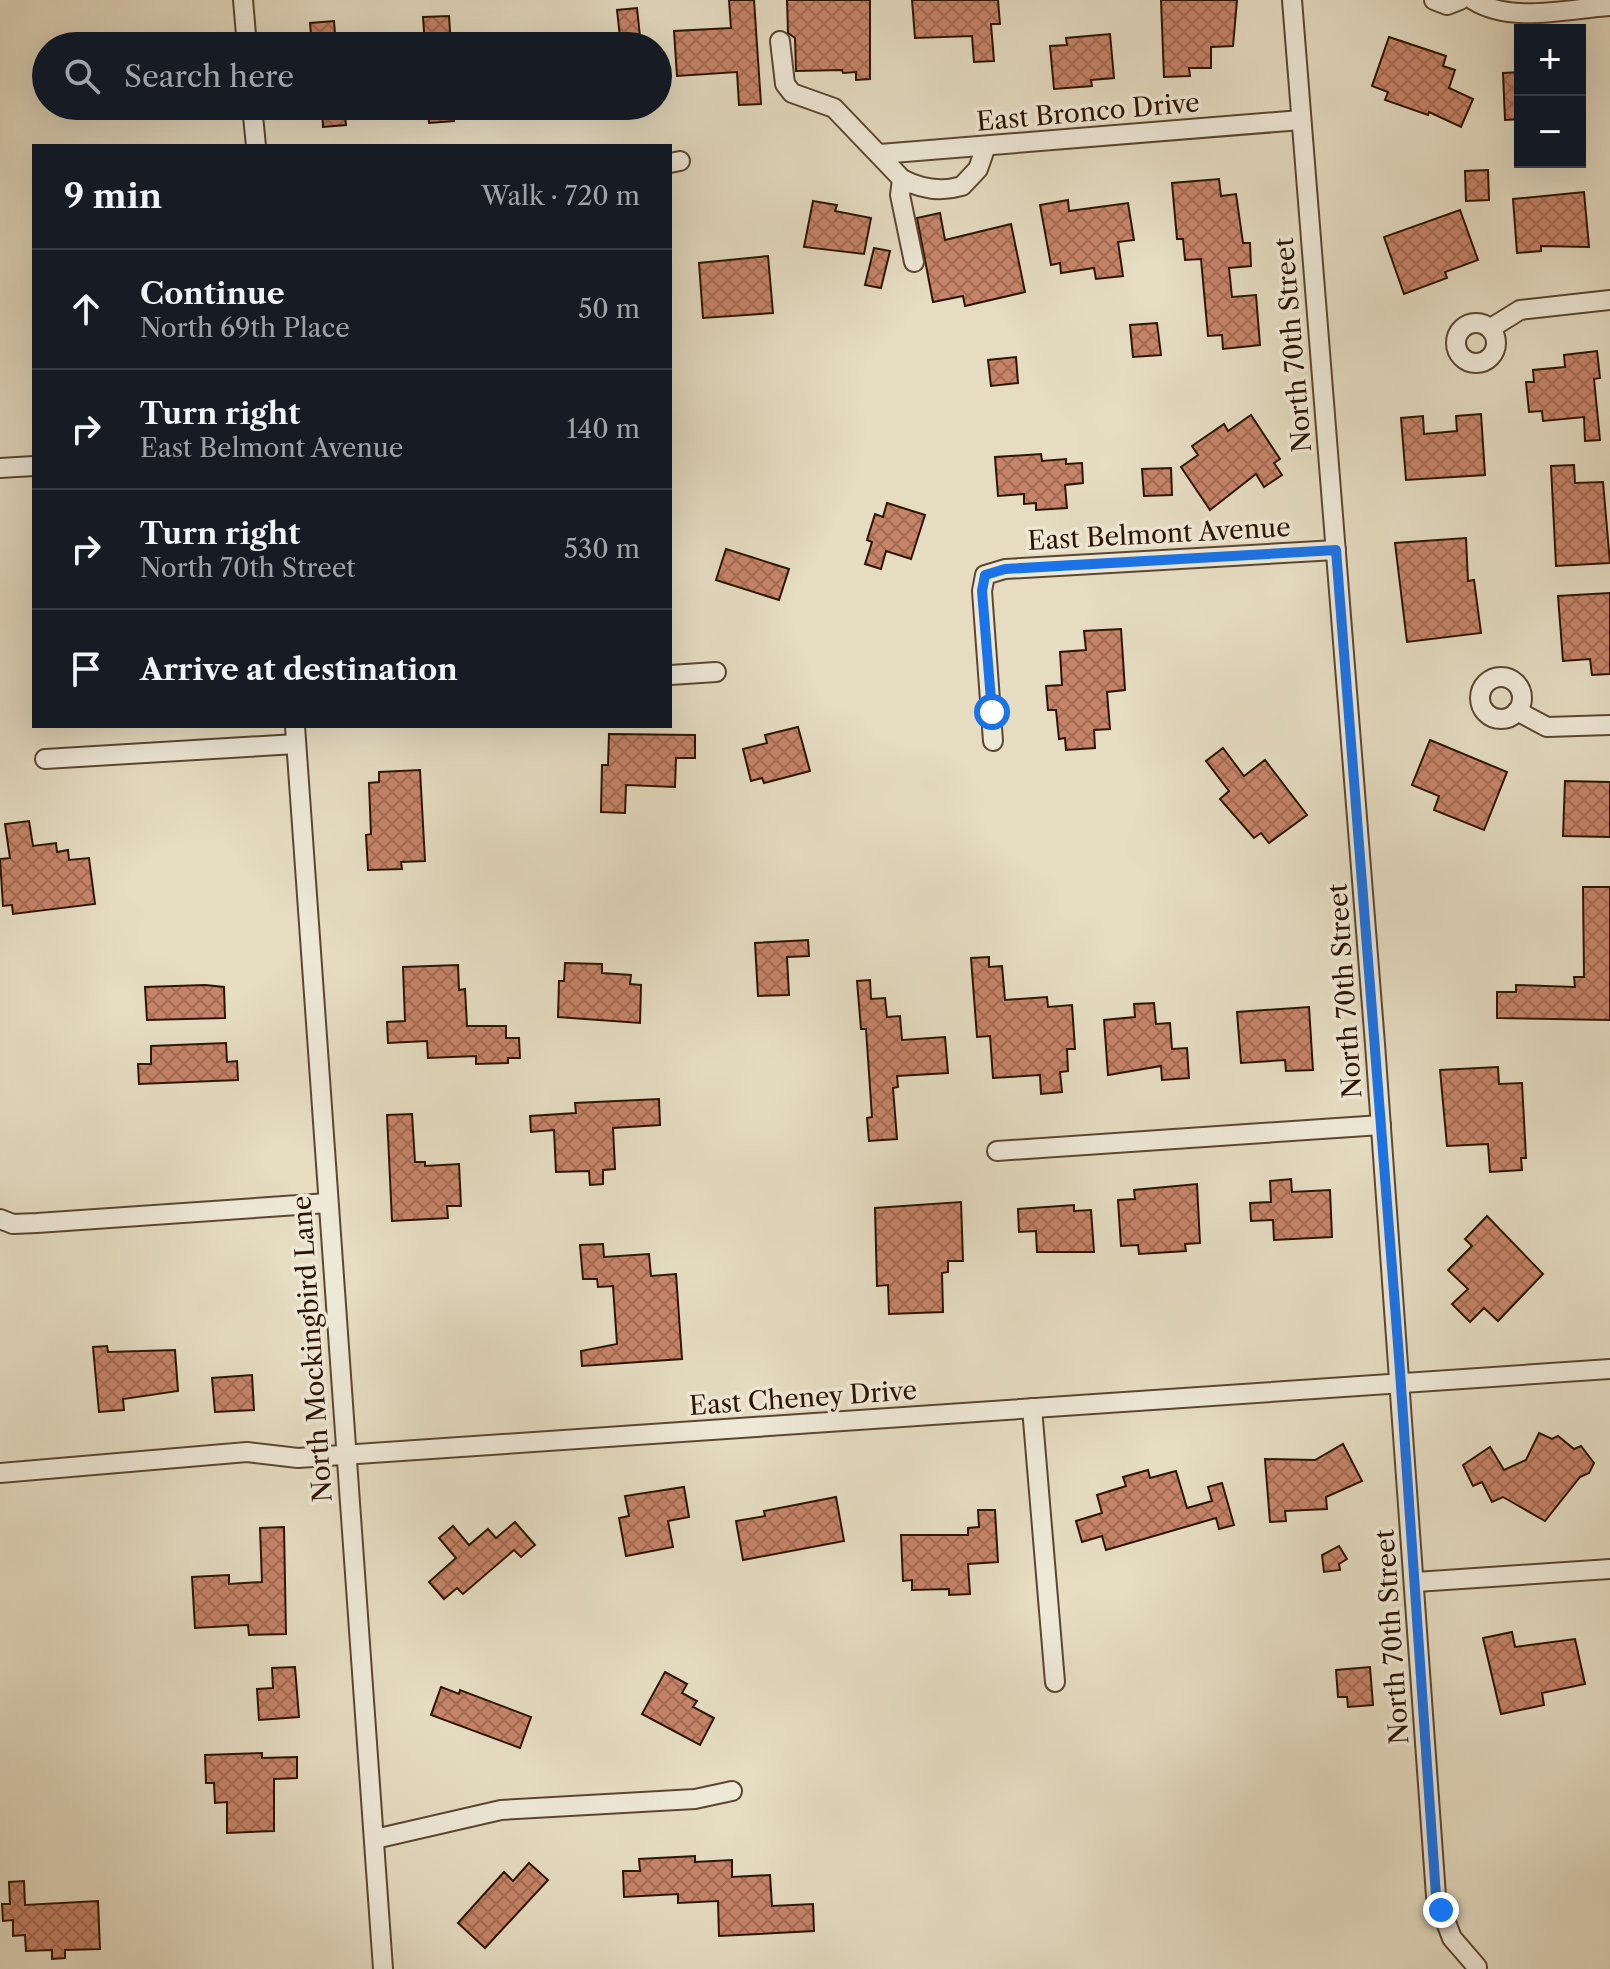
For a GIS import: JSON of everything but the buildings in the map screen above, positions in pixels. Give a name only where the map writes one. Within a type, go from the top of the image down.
[{"type":"street","points":[[243,0],[246,32]]},
{"type":"street","name":"North 70th Street","points":[[1292,0],[1416,1582],[1436,1896],[1452,1938],[1477,1967]]},
{"type":"street","points":[[1434,0],[1447,5],[1460,0]]},
{"type":"street","points":[[1473,0],[1497,12],[1514,13],[1610,6]]},
{"type":"street","points":[[780,41],[785,84],[792,93],[834,108],[902,179],[915,186],[936,189],[962,186],[978,169],[986,146]]},
{"type":"street","points":[[253,120],[256,144]]},
{"type":"street","name":"East Bronco Drive","points":[[880,154],[1301,120]]},
{"type":"street","points":[[902,179],[900,195],[914,262]]},
{"type":"street","points":[[1491,328],[1520,310],[1610,300]]},
{"type":"street","points":[[0,468],[32,466]]},
{"type":"street","name":"East Belmont Avenue","points":[[993,741],[982,591],[985,575],[1005,569],[1336,550]]},
{"type":"street","points":[[672,675],[716,672]]},
{"type":"street","points":[[1517,711],[1547,727],[1610,725]]},
{"type":"street","points":[[45,759],[296,735]]},
{"type":"street","name":"North Mockingbird Lane","points":[[296,735],[383,1969]]},
{"type":"street","points":[[997,1151],[1381,1125]]},
{"type":"street","points":[[0,1219],[13,1224],[37,1223],[328,1203]]},
{"type":"street","name":"East Cheney Drive","points":[[0,1473],[247,1452],[298,1458],[1610,1369]]},
{"type":"street","points":[[1032,1408],[1055,1682]]},
{"type":"street","points":[[1416,1582],[1610,1569]]},
{"type":"street","points":[[375,1839],[501,1810],[695,1799],[732,1791]]},
{"type":"route","points":[[992,712],[982,591],[985,575],[1005,569],[1336,550],[1416,1582],[1436,1896],[1441,1910]]}]
